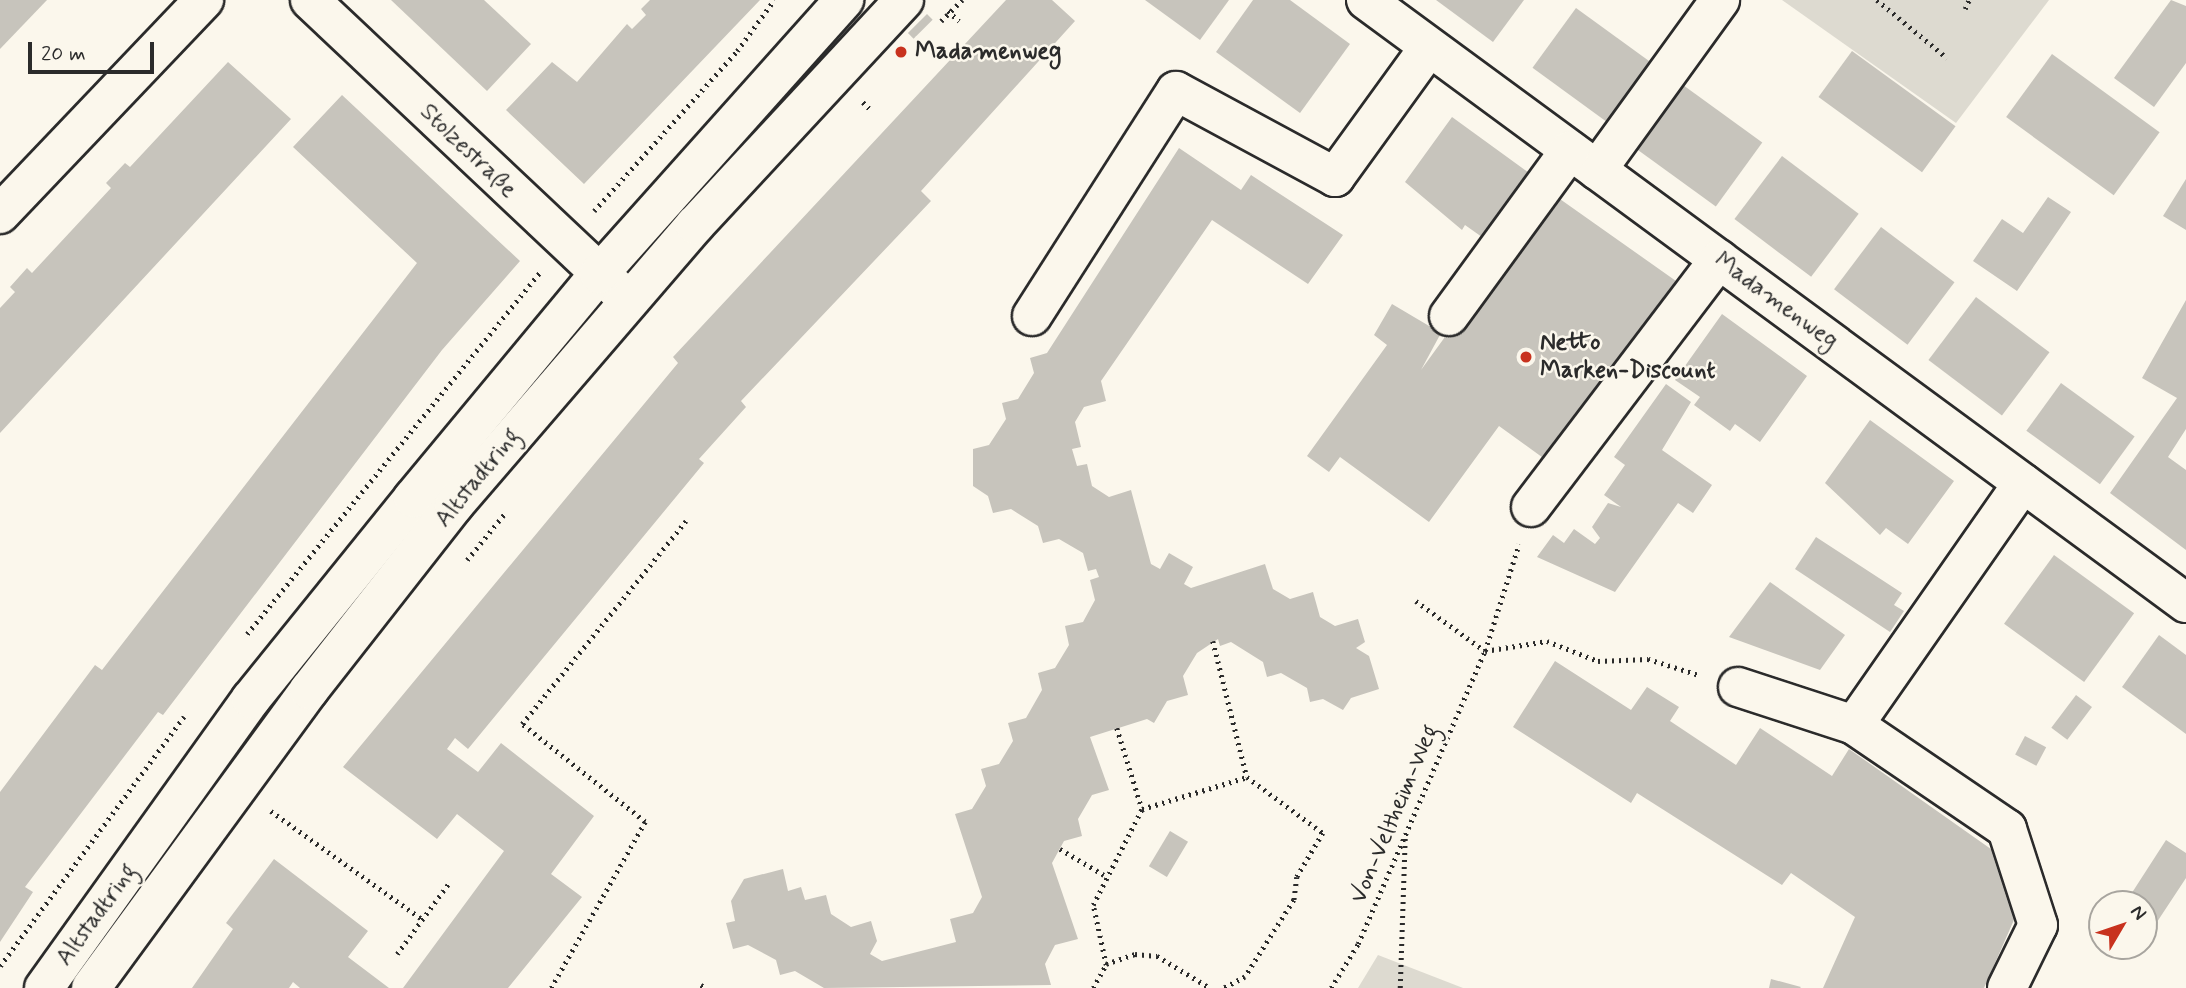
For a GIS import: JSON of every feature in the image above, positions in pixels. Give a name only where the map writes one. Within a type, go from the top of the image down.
[{"type":"main road","points":[[0,214],[204,0]]},
{"type":"main road","name":"Stolzestraße","points":[[310,0],[628,300]]},
{"type":"main road","name":"Altstadtring","points":[[44,988],[251,699],[599,274],[844,0]]},
{"type":"main road","name":"Altstadtring","points":[[91,988],[309,690],[628,300],[904,0]]},
{"type":"main road","name":"Madamenweg","points":[[1366,0],[2186,603]]},
{"type":"main road","points":[[1449,316],[1720,0]]},
{"type":"main road","points":[[1032,316],[1176,91],[1335,177],[1429,47]]},
{"type":"main road","points":[[1531,507],[1719,259]]},
{"type":"main road","points":[[1854,725],[2023,483]]},
{"type":"main road","points":[[1738,687],[1854,725],[2007,829],[2038,925],[2007,988]]},
{"type":"path","points":[[589,217],[737,51],[774,0]]},
{"type":"path","points":[[950,13],[962,0]]},
{"type":"path","points":[[1877,0],[1947,58]]},
{"type":"path","points":[[1965,9],[1969,0]]},
{"type":"path","points":[[944,9],[959,21]]},
{"type":"path","points":[[864,103],[872,111]]},
{"type":"path","points":[[464,564],[513,504]]},
{"type":"path","name":"Von-Veltheim-Weg","points":[[1331,988],[1359,944],[1405,829],[1486,651],[1531,507]]},
{"type":"path","points":[[551,988],[645,822],[522,724],[686,521]]},
{"type":"path","points":[[1416,601],[1486,651],[1547,641],[1598,662],[1648,659],[1738,687]]},
{"type":"path","points":[[1213,640],[1247,777],[1322,833],[1297,877],[1294,900],[1245,977],[1224,988]]},
{"type":"path","points":[[1117,728],[1142,809]]},
{"type":"path","points":[[1106,965],[1093,905],[1105,875],[1142,809],[1247,777]]},
{"type":"path","points":[[263,822],[280,800]]},
{"type":"path","points":[[271,811],[423,920]]},
{"type":"path","points":[[1400,988],[1405,829]]},
{"type":"path","points":[[1060,849],[1105,875]]},
{"type":"path","points":[[397,954],[449,884]]},
{"type":"path","points":[[1093,988],[1106,965],[1135,954],[1157,956],[1210,988]]},
{"type":"path","points":[[701,985],[706,988]]},
{"type":"shaded area","points":[[1782,0],[2049,0],[1956,123]]},
{"type":"shaded area","points":[[1378,955],[1463,988],[1358,988]]},
{"type":"building","points":[[0,0],[47,0],[0,49]]},
{"type":"building","points":[[391,0],[484,0],[531,44],[487,91]]},
{"type":"building","points":[[650,0],[760,0],[584,184],[506,110],[552,62],[577,82],[627,24],[632,29],[646,15],[641,9]]},
{"type":"building","points":[[1006,0],[1052,0],[1075,21],[921,191],[931,201],[741,401],[746,407],[699,459],[704,463],[468,749],[455,738],[447,749],[478,772],[501,743],[594,816],[551,874],[582,897],[508,988],[403,988],[504,851],[457,814],[437,839],[343,767],[678,363],[673,357]]},
{"type":"building","points":[[1145,0],[1229,0],[1200,40]]},
{"type":"building","points":[[1253,0],[1290,0],[1350,44],[1300,113],[1216,52]]},
{"type":"building","points":[[1436,0],[1524,0],[1493,42]]},
{"type":"building","points":[[2171,0],[2186,6],[2186,63],[2154,107],[2114,78]]},
{"type":"building","points":[[1576,8],[1650,62],[1607,122],[1533,68]]},
{"type":"building","points":[[927,14],[933,20],[914,39],[908,33]]},
{"type":"building","points":[[1852,51],[1956,126],[1922,172],[1818,97]]},
{"type":"building","points":[[2052,54],[2160,132],[2114,195],[2006,117]]},
{"type":"building","points":[[228,62],[291,119],[0,433],[0,308],[15,292],[10,287],[27,268],[32,273],[111,188],[106,183],[125,163],[130,167]]},
{"type":"building","points":[[1683,85],[1762,143],[1716,207],[1637,149]]},
{"type":"building","points":[[342,95],[520,261],[442,350],[163,715],[158,712],[25,887],[33,892],[0,942],[0,792],[95,665],[102,670],[417,263],[293,147]]},
{"type":"building","points":[[1452,117],[1536,178],[1489,242],[1465,225],[1462,230],[1405,182]]},
{"type":"building","points":[[1179,148],[1241,190],[1251,175],[1343,235],[1308,284],[1212,220],[1101,381],[1106,401],[1084,407],[1075,422],[1081,447],[1072,449],[1077,466],[1087,464],[1092,486],[1109,497],[1131,490],[1151,564],[1160,569],[1169,553],[1193,567],[1184,584],[1191,588],[1265,564],[1273,589],[1290,599],[1313,592],[1320,617],[1335,626],[1358,619],[1365,642],[1356,648],[1369,656],[1379,689],[1351,698],[1343,710],[1323,699],[1310,702],[1307,688],[1281,673],[1267,677],[1263,662],[1231,642],[1220,646],[1218,639],[1197,653],[1183,676],[1188,695],[1167,701],[1154,723],[1147,719],[1090,737],[1109,790],[1092,795],[1078,819],[1082,836],[1064,841],[1052,863],[1078,939],[1055,945],[1045,964],[1051,985],[824,988],[795,971],[780,975],[776,960],[748,945],[733,949],[726,923],[735,921],[731,901],[744,879],[783,869],[788,891],[801,887],[805,900],[826,895],[831,914],[851,927],[871,921],[877,941],[870,954],[882,961],[956,942],[950,919],[973,913],[982,897],[955,814],[972,809],[986,786],[981,769],[999,764],[1013,741],[1008,723],[1026,718],[1042,690],[1038,673],[1055,668],[1069,645],[1065,626],[1083,622],[1095,600],[1090,580],[1099,577],[1096,569],[1088,571],[1083,553],[1059,539],[1043,543],[1038,526],[1011,509],[993,513],[988,496],[973,486],[973,449],[989,445],[1006,419],[1002,403],[1018,399],[1034,373],[1030,358],[1047,353]]},
{"type":"building","points":[[1782,156],[1859,214],[1811,277],[1734,219]]},
{"type":"building","points":[[2186,179],[2186,230],[2163,216]]},
{"type":"building","name":"Netto Marken-Discount","points":[[1550,192],[1676,281],[1546,460],[1499,426],[1429,522],[1340,457],[1329,472],[1307,456],[1387,345],[1374,335],[1392,304],[1441,333],[1421,370]]},
{"type":"building","points":[[2048,197],[2071,212],[2017,291],[1973,261],[2002,219],[2023,233]]},
{"type":"building","points":[[1881,227],[1954,282],[1908,345],[1834,289]]},
{"type":"building","points":[[1976,297],[2049,352],[2002,415],[1928,360]]},
{"type":"building","points":[[2186,300],[2186,429],[2168,457],[2186,470],[2186,550],[2110,493],[2177,398],[2142,378]]},
{"type":"building","points":[[1722,314],[1807,376],[1760,442],[1735,424],[1730,431],[1694,405],[1700,397],[1675,380]]},
{"type":"building","points":[[2061,383],[2135,436],[2100,484],[2026,431]]},
{"type":"building","points":[[1666,384],[1691,402],[1662,450],[1712,485],[1693,513],[1678,503],[1615,592],[1537,557],[1553,535],[1564,543],[1574,529],[1595,544],[1600,538],[1592,527],[1608,503],[1621,507],[1604,495],[1625,465],[1614,457]]},
{"type":"building","points":[[1870,420],[1954,481],[1908,544],[1886,528],[1880,535],[1825,483]]},
{"type":"building","points":[[1816,537],[1902,593],[1894,605],[1904,611],[1890,632],[1795,569]]},
{"type":"building","points":[[2054,555],[2134,613],[2084,682],[2004,624]]},
{"type":"building","points":[[1770,582],[1845,635],[1820,670],[1729,637]]},
{"type":"building","points":[[2159,635],[2186,655],[2186,734],[2122,687]]},
{"type":"building","points":[[1555,661],[1631,710],[1647,687],[1679,707],[1670,721],[1736,765],[1760,728],[1832,776],[1849,749],[1998,854],[2017,913],[1984,988],[1823,988],[1855,917],[1791,873],[1782,885],[1637,793],[1631,803],[1513,727]]},
{"type":"building","points":[[2076,695],[2092,707],[2067,740],[2051,728]]},
{"type":"building","points":[[2025,736],[2046,747],[2036,766],[2015,755]]},
{"type":"building","points":[[1170,831],[1188,842],[1167,877],[1149,866]]},
{"type":"building","points":[[2166,840],[2186,853],[2186,878],[2158,920],[2158,890],[2134,890]]},
{"type":"building","points":[[274,859],[368,931],[348,957],[389,988],[300,988],[293,982],[289,988],[192,988],[233,929],[226,923]]},
{"type":"building","points":[[1771,979],[1801,987],[1769,988]]},
{"type":"place","name":"Madamenweg","points":[[901,52]]},
{"type":"place","name":"Netto Marken-Discount","points":[[1526,357]]}]
